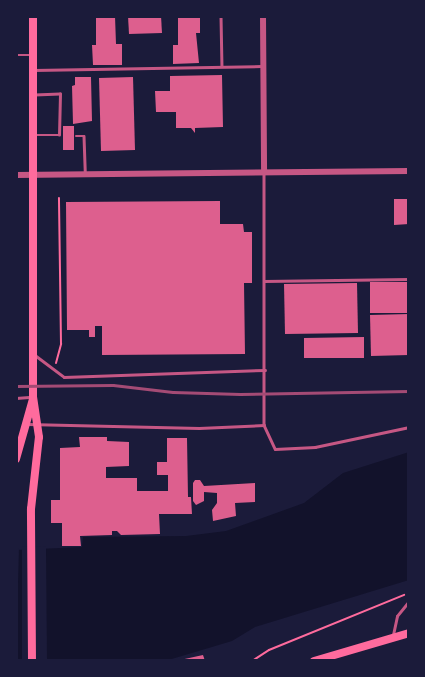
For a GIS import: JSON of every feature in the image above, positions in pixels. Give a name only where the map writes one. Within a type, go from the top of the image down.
[{"type":"main road","points":[[32,661],[31,534],[39,437],[34,397],[33,16]]},
{"type":"main road","points":[[16,459],[34,397]]},
{"type":"main road","points":[[314,661],[409,633]]},
{"type":"street","points":[[263,16],[264,172]]},
{"type":"street","points":[[16,175],[409,171]]},
{"type":"lane","points":[[221,16],[222,66]]},
{"type":"lane","points":[[16,56],[33,55]]},
{"type":"lane","points":[[33,70],[263,66]]},
{"type":"lane","points":[[33,95],[60,94],[59,135],[34,135]]},
{"type":"lane","points":[[76,136],[84,136],[85,174]]},
{"type":"lane","points":[[264,172],[264,424],[275,449],[315,447],[409,427]]},
{"type":"lane","points":[[264,281],[409,279]]},
{"type":"lane","points":[[35,355],[64,377],[265,370]]},
{"type":"lane","points":[[16,398],[34,397]]},
{"type":"lane","points":[[26,424],[199,428],[264,424]]},
{"type":"lane","points":[[393,637],[397,616],[402,607],[409,601]]},
{"type":"path","points":[[56,371],[57,357],[59,357],[61,344],[59,198]]},
{"type":"path","points":[[252,661],[269,650],[409,594]]},
{"type":"shaded area","points":[[16,191],[18,206],[16,268]]},
{"type":"shaded area","points":[[409,452],[409,580],[255,627],[232,641],[165,661],[16,661],[16,550],[82,547],[83,537],[186,536],[226,531],[304,503],[343,473]]},
{"type":"pier","points":[[46,546],[47,661],[22,661],[22,547]]},
{"type":"pier","points":[[16,547],[19,547],[16,657]]},
{"type":"building","points":[[99,16],[115,16],[116,44],[122,44],[122,65],[93,65],[92,45],[96,45],[96,18]]},
{"type":"building","points":[[128,16],[161,16],[162,33],[129,34]]},
{"type":"building","points":[[178,16],[200,16],[200,33],[196,33],[199,63],[173,64],[173,45],[178,45]]},
{"type":"building","points":[[222,75],[223,127],[195,128],[195,133],[191,128],[176,128],[176,112],[156,112],[155,91],[170,91],[170,76]]},
{"type":"building","points":[[75,77],[91,77],[92,121],[73,124],[72,86],[75,85]]},
{"type":"building","points":[[133,77],[135,150],[101,151],[99,78]]},
{"type":"building","points":[[63,126],[74,126],[74,150],[63,150]]},
{"type":"building","points":[[394,199],[409,199],[409,224],[394,225]]},
{"type":"building","points":[[220,201],[220,224],[243,224],[244,232],[252,232],[252,283],[244,283],[245,354],[102,355],[102,326],[95,326],[95,337],[89,337],[89,330],[67,330],[66,202]]},
{"type":"building","points":[[370,282],[409,282],[409,313],[370,313]]},
{"type":"building","points":[[357,283],[358,333],[285,334],[284,284]]},
{"type":"building","points":[[409,314],[409,355],[371,356],[370,315]]},
{"type":"building","points":[[364,337],[364,358],[304,358],[304,338]]},
{"type":"building","points":[[79,437],[107,437],[107,441],[129,442],[129,466],[106,467],[106,478],[137,478],[137,491],[168,491],[168,475],[157,475],[157,462],[167,462],[167,438],[187,438],[188,497],[191,497],[192,514],[159,514],[160,534],[121,535],[117,531],[112,531],[112,535],[80,536],[81,546],[62,546],[62,523],[51,523],[51,500],[60,500],[60,448],[80,447]]},
{"type":"building","points":[[195,480],[200,480],[204,486],[255,483],[255,502],[235,503],[236,516],[213,521],[212,510],[217,503],[217,493],[204,492],[204,501],[196,505],[193,501],[193,483]]},
{"type":"building","points":[[203,655],[205,661],[180,661],[180,660]]},
{"type":"railway","points":[[16,386],[113,385],[173,392],[240,394],[409,391]]}]
